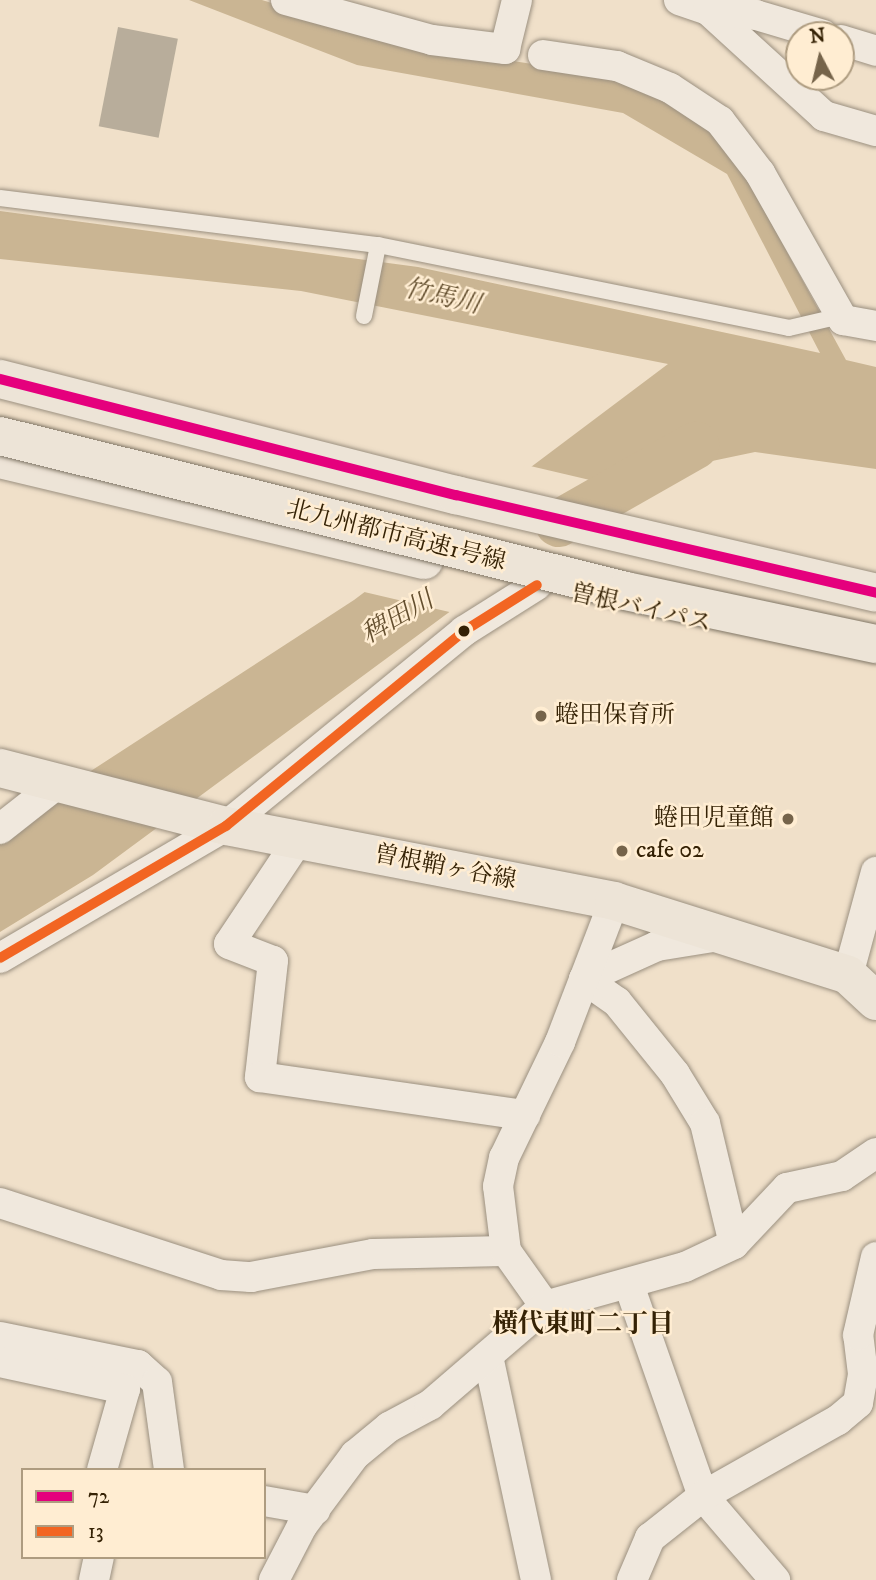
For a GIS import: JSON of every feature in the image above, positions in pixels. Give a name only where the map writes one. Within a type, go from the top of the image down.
[{"type":"main road","points":[[0,359],[180,411],[298,456]]},
{"type":"main road","points":[[0,379],[456,495],[876,593]]},
{"type":"main road","name":"北九州都市高速1号線","points":[[0,400],[630,555],[876,609]]},
{"type":"main road","name":"曽根バイパス","points":[[0,420],[325,537]]},
{"type":"main road","name":"北九州都市高速1号線","points":[[0,436],[626,591],[876,644]]},
{"type":"main road","name":"曽根バイパス","points":[[0,459],[667,617],[876,656]]},
{"type":"main road","name":"曽根鞘ヶ谷線","points":[[0,768],[61,781],[218,823],[614,901],[848,975],[876,1000]]},
{"type":"street","points":[[286,0],[432,40],[505,50],[517,0]]},
{"type":"street","points":[[679,0],[708,10],[756,15],[785,24]]},
{"type":"street","points":[[708,10],[824,117],[876,131]]},
{"type":"street","points":[[855,44],[876,51]]},
{"type":"street","points":[[542,55],[617,66],[670,89],[720,121],[760,173],[841,316],[876,326]]},
{"type":"street","points":[[0,958],[218,823],[464,631],[530,584]]},
{"type":"street","points":[[0,829],[61,781]]},
{"type":"street","points":[[299,839],[229,944],[273,961],[260,1077],[525,1115]]},
{"type":"street","points":[[848,975],[876,872]]},
{"type":"street","points":[[545,1306],[506,1251],[498,1186],[614,901]]},
{"type":"street","points":[[584,979],[657,946],[726,935]]},
{"type":"street","points":[[584,979],[617,1002],[675,1073],[705,1123],[734,1244]]},
{"type":"street","points":[[274,1580],[315,1510],[355,1455],[488,1356],[545,1306],[629,1285],[734,1244],[787,1188],[842,1176],[876,1153]]},
{"type":"street","points":[[0,1203],[221,1275],[251,1278],[373,1254],[506,1251]]},
{"type":"street","points":[[632,1580],[650,1538],[703,1496],[838,1420],[858,1403],[863,1374],[858,1335],[876,1257]]},
{"type":"street","points":[[629,1285],[703,1496],[775,1580]]},
{"type":"street","points":[[0,1338],[138,1365],[157,1381],[169,1468]]},
{"type":"street","points":[[488,1356],[514,1460],[536,1580]]},
{"type":"street","points":[[0,1362],[125,1390],[103,1468]]},
{"type":"street","points":[[266,1501],[315,1510]]},
{"type":"street","points":[[94,1580],[99,1559]]},
{"type":"lane","points":[[0,198],[379,245],[789,328],[841,316]]},
{"type":"lane","points":[[364,316],[379,245]]},
{"type":"water","name":"竹馬川","points":[[189,0],[262,0],[403,44],[617,77],[664,97],[698,120],[738,162],[846,360],[876,367],[876,469],[755,452],[631,478],[93,875],[0,932],[0,830],[354,600],[668,364],[301,291],[0,259],[0,211],[418,267],[820,353],[727,174],[623,113],[357,65]]},
{"type":"pier","points":[[526,465],[624,488],[458,614],[360,591]]},
{"type":"building","points":[[118,27],[178,39],[159,138],[99,126]]},
{"type":"waterway","name":"稗田川","points":[[558,523],[695,445]]},
{"type":"transit line","name":"72","points":[[0,379],[456,495],[876,593]]},
{"type":"transit line","name":"13","points":[[0,958],[226,826],[464,631],[537,585]]},
{"type":"place","name":"蜷田保育所","points":[[541,716]]},
{"type":"place","name":"蜷田児童館","points":[[788,819]]},
{"type":"place","name":"cafe 02","points":[[622,851]]},
{"type":"district","name":"横代東町二丁目","points":[[583,1325]]}]
